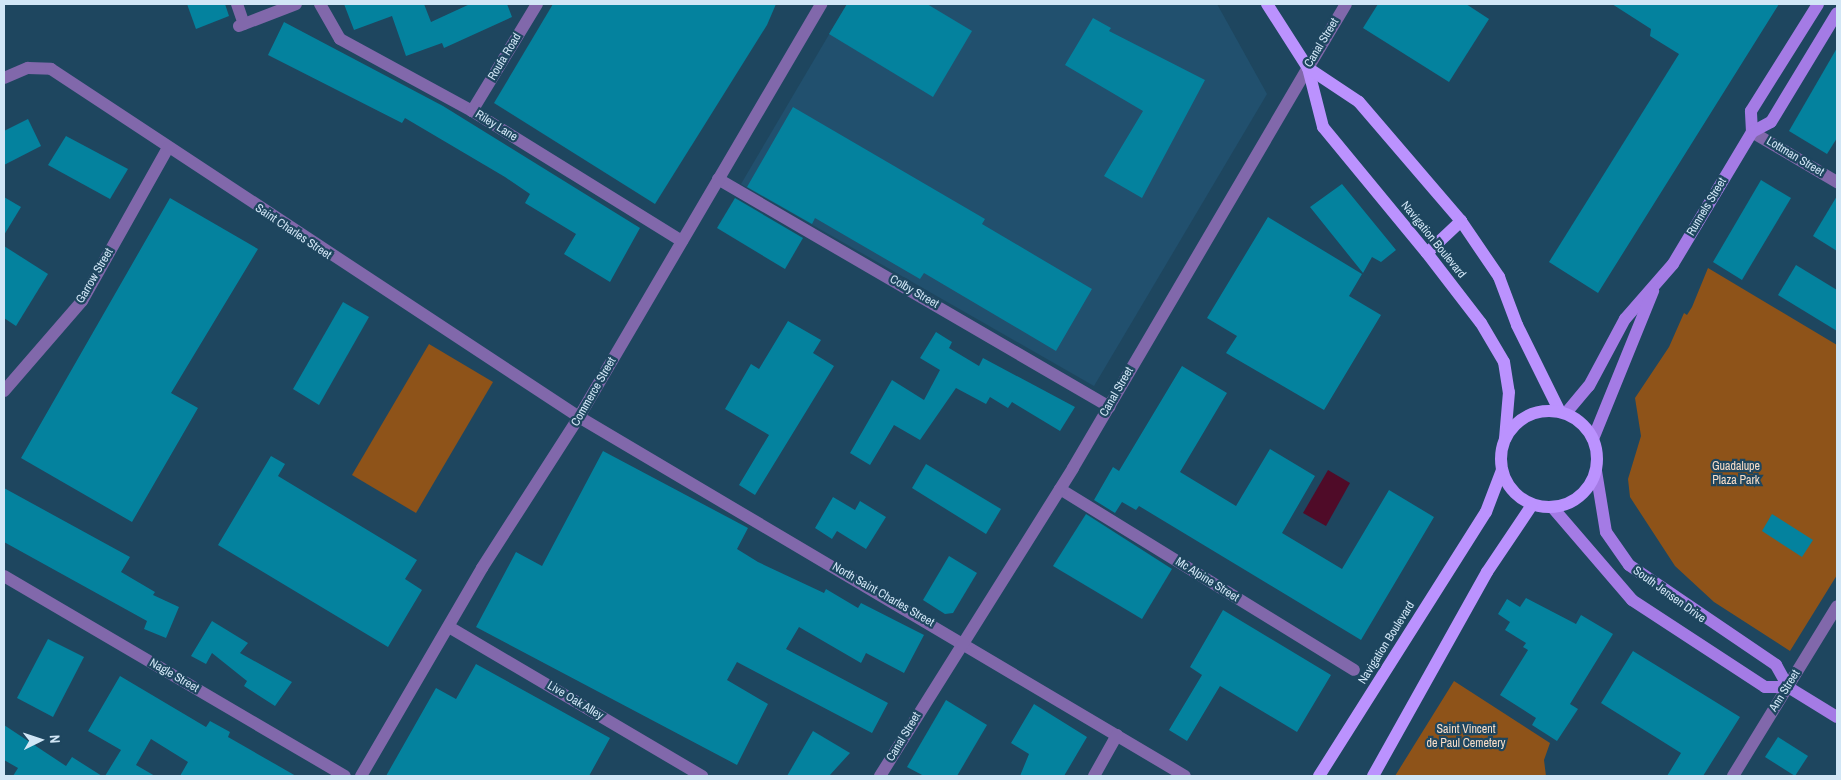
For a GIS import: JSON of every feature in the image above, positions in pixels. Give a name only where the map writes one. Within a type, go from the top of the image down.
[{"type":"main road","name":"Navigation Boulevard","points":[[1267,4],[1308,68],[1323,127],[1427,253],[1481,323],[1504,362],[1509,392],[1505,439]]},
{"type":"main road","name":"Runnels Street","points":[[1563,413],[1589,386],[1625,319],[1673,264],[1752,132],[1752,111],[1818,4]]},
{"type":"main road","name":"Runnels Street","points":[[1752,132],[1771,122],[1837,13]]},
{"type":"main road","name":"Navigation Boulevard","points":[[1308,68],[1359,102],[1461,221],[1500,277],[1517,325],[1563,413]]},
{"type":"main road","points":[[1427,253],[1461,221]]},
{"type":"main road","name":"Runnels Street","points":[[1593,439],[1658,280]]},
{"type":"main road","points":[[1547,410],[1563,413],[1593,439],[1596,471],[1585,492],[1554,508],[1532,505],[1512,492],[1502,470],[1505,439],[1522,419],[1547,410]]},
{"type":"main road","name":"Navigation Boulevard","points":[[1320,776],[1486,512],[1502,470]]},
{"type":"main road","name":"South Jensen Drive","points":[[1596,471],[1606,532],[1615,551],[1705,621],[1776,665],[1788,687],[1837,717]]},
{"type":"main road","points":[[1373,776],[1487,572],[1532,505]]},
{"type":"main road","name":"South Jensen Drive","points":[[1554,508],[1632,600],[1765,687],[1788,687]]},
{"type":"street","points":[[237,4],[241,25],[296,4]]},
{"type":"street","name":"Riley Lane","points":[[320,4],[340,39],[472,111],[682,241]]},
{"type":"street","name":"Roufa Road","points":[[472,111],[537,4]]},
{"type":"street","name":"Commerce Street","points":[[361,776],[449,626],[579,418],[820,4]]},
{"type":"street","name":"Canal Street","points":[[880,776],[962,641],[1060,489],[1346,4]]},
{"type":"street","name":"Saint Charles Street","points":[[4,78],[28,68],[51,69],[579,418]]},
{"type":"street","name":"Lottman Street","points":[[1752,132],[1837,182]]},
{"type":"street","name":"Garrow Street","points":[[4,391],[82,301],[168,148]]},
{"type":"street","name":"Colby Street","points":[[718,179],[1109,407]]},
{"type":"street","name":"North Saint Charles Street","points":[[579,418],[962,641],[1185,776]]},
{"type":"street","name":"Mc Alpine Street","points":[[1060,489],[1354,670]]},
{"type":"street","name":"Nagle Street","points":[[4,576],[345,776]]},
{"type":"street","name":"Ann Street","points":[[1733,776],[1837,606]]},
{"type":"street","name":"Live Oak Alley","points":[[449,626],[702,776]]},
{"type":"street","points":[[1094,776],[1117,736]]},
{"type":"shaded area","points":[[847,4],[1217,4],[1267,94],[1094,386],[741,184]]},
{"type":"shaded area","points":[[1328,470],[1350,483],[1326,526],[1303,513]]},
{"type":"green space","name":"Guadalupe Plaza Park","points":[[1708,268],[1837,345],[1837,575],[1790,651],[1714,602],[1675,566],[1630,497],[1628,479],[1641,436],[1635,398],[1669,347],[1684,313],[1687,315],[1692,307]]},
{"type":"green space","points":[[429,344],[493,382],[416,513],[352,475]]},
{"type":"green space","name":"Saint Vincent de Paul Cemetery","points":[[1454,681],[1550,743],[1544,760],[1546,776],[1395,776]]},
{"type":"building","points":[[187,4],[225,4],[229,16],[196,29]]},
{"type":"building","points":[[344,4],[424,4],[431,22],[470,4],[507,4],[512,17],[444,48],[442,43],[406,56],[392,16],[354,30]]},
{"type":"building","points":[[553,4],[776,4],[767,25],[655,204],[494,103]]},
{"type":"building","points":[[847,4],[927,4],[972,31],[933,97],[829,34]]},
{"type":"building","points":[[1378,4],[1466,4],[1489,19],[1449,82],[1363,28]]},
{"type":"building","points":[[1612,4],[1779,4],[1598,293],[1549,262],[1679,54],[1650,36],[1651,29]]},
{"type":"building","points":[[1093,18],[1111,28],[1109,31],[1205,80],[1142,198],[1104,176],[1143,111],[1065,65]]},
{"type":"building","points":[[284,22],[443,106],[640,228],[610,282],[564,254],[576,234],[525,203],[530,194],[505,177],[405,118],[402,123],[268,55]]},
{"type":"building","points":[[1837,48],[1837,138],[1827,154],[1789,131]]},
{"type":"building","points":[[793,107],[985,219],[982,224],[1092,289],[1056,351],[924,273],[920,279],[815,218],[812,224],[747,187]]},
{"type":"building","points":[[28,119],[41,146],[4,165],[4,131]]},
{"type":"building","points":[[66,136],[128,169],[110,199],[48,165]]},
{"type":"building","points":[[1761,180],[1791,198],[1742,280],[1713,262]]},
{"type":"building","points":[[1342,184],[1396,250],[1381,262],[1372,257],[1363,273],[1310,207]]},
{"type":"building","points":[[1837,196],[1837,251],[1813,236]]},
{"type":"building","points":[[4,197],[21,207],[4,235]]},
{"type":"building","points":[[170,198],[258,249],[171,393],[198,408],[132,522],[21,458]]},
{"type":"building","points":[[735,198],[803,238],[785,269],[717,228]]},
{"type":"building","points":[[1268,217],[1362,274],[1349,296],[1381,315],[1324,410],[1226,353],[1237,336],[1207,318]]},
{"type":"building","points":[[4,246],[48,274],[16,326],[4,318]]},
{"type":"building","points":[[1796,265],[1837,290],[1837,331],[1778,295]]},
{"type":"building","points":[[343,302],[369,317],[319,405],[293,389]]},
{"type":"building","points":[[788,321],[821,340],[813,353],[834,366],[755,495],[739,485],[769,435],[725,409],[751,364],[759,369]]},
{"type":"building","points":[[936,332],[952,342],[949,348],[979,366],[983,358],[1075,407],[1060,431],[1012,402],[1008,408],[990,397],[986,404],[956,388],[920,440],[894,425],[870,465],[850,453],[892,380],[924,400],[940,370],[920,358]]},
{"type":"building","points":[[1182,366],[1227,393],[1180,472],[1236,506],[1270,449],[1315,476],[1282,533],[1342,569],[1389,490],[1434,517],[1361,640],[1139,506],[1136,510],[1122,502],[1115,513],[1094,500],[1113,467],[1119,471]]},
{"type":"building","points":[[603,451],[748,528],[737,549],[758,562],[824,593],[826,589],[858,608],[861,603],[924,635],[904,673],[866,653],[861,663],[799,627],[786,649],[888,703],[872,733],[737,662],[727,680],[768,704],[737,765],[476,627],[516,552],[542,566]]},
{"type":"building","points":[[271,456],[285,464],[278,476],[417,560],[405,579],[422,590],[388,647],[218,545]]},
{"type":"building","points":[[926,464],[1001,509],[986,534],[912,488]]},
{"type":"building","points":[[4,488],[130,557],[121,572],[155,592],[153,595],[179,607],[166,638],[144,629],[147,621],[4,542]]},
{"type":"building","points":[[833,497],[855,510],[860,501],[886,517],[866,549],[837,531],[832,539],[815,528]]},
{"type":"building","points":[[1086,514],[1172,569],[1142,619],[1053,566]]},
{"type":"building","points":[[1772,514],[1813,540],[1802,557],[1762,531]]},
{"type":"building","points":[[949,556],[977,573],[953,613],[945,614],[923,600]]},
{"type":"building","points":[[1526,598],[1576,624],[1581,615],[1613,634],[1570,704],[1578,709],[1557,741],[1532,725],[1536,718],[1500,695],[1528,650],[1523,647],[1526,643],[1505,630],[1510,622],[1498,614],[1507,599],[1520,607]]},
{"type":"building","points":[[1223,610],[1331,675],[1297,732],[1220,686],[1187,741],[1169,730],[1202,675],[1190,667]]},
{"type":"building","points":[[212,621],[248,643],[240,653],[292,682],[275,706],[244,686],[247,681],[212,653],[206,664],[191,656]]},
{"type":"building","points":[[48,639],[84,657],[53,717],[17,698]]},
{"type":"building","points":[[1633,651],[1740,717],[1703,776],[1667,776],[1681,753],[1601,703]]},
{"type":"building","points":[[476,664],[610,738],[589,776],[386,776],[436,688],[456,699]]},
{"type":"building","points":[[120,676],[206,727],[210,721],[230,732],[228,737],[296,776],[180,776],[188,762],[151,739],[136,765],[155,776],[105,776],[121,750],[88,731]]},
{"type":"building","points":[[946,700],[987,725],[957,776],[924,776],[907,767]]},
{"type":"building","points":[[1034,704],[1087,737],[1064,776],[1020,776],[1029,754],[1011,743]]},
{"type":"building","points":[[4,725],[66,766],[72,757],[102,776],[13,776],[18,768],[4,760]]},
{"type":"building","points":[[813,731],[850,753],[829,776],[787,776]]},
{"type":"building","points":[[1778,737],[1808,756],[1795,776],[1765,757]]}]
